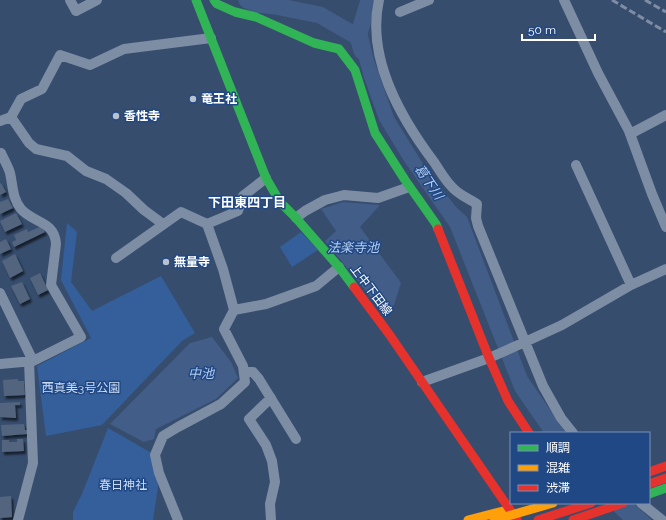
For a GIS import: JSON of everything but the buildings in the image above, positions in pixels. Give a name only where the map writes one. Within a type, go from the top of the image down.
[{"type":"main road","name":"上中下田線","points":[[196,0],[266,178],[280,202],[339,267],[389,334],[517,520]]},
{"type":"main road","points":[[214,0],[217,4],[235,12],[256,17],[314,43],[339,49],[355,70],[375,133],[409,187],[436,224],[489,358],[508,401],[528,432]]},
{"type":"main road","points":[[650,467],[666,462]]},
{"type":"main road","points":[[650,472],[666,466]]},
{"type":"main road","points":[[650,484],[666,478]]},
{"type":"main road","points":[[650,494],[666,488]]},
{"type":"main road","points":[[468,520],[528,504]]},
{"type":"main road","points":[[494,520],[550,504]]},
{"type":"main road","points":[[538,520],[588,504]]},
{"type":"main road","points":[[573,520],[620,504]]},
{"type":"street","points":[[70,0],[76,11],[97,0]]},
{"type":"street","points":[[379,0],[376,20],[377,44],[382,65],[394,96],[406,122],[452,188],[477,204],[476,218],[478,226],[543,386],[561,418],[572,432]]},
{"type":"street","points":[[400,12],[429,0]]},
{"type":"street","points":[[564,0],[598,73],[630,134],[666,227]]},
{"type":"street","points":[[0,121],[11,117],[21,99],[42,89],[60,55],[90,65],[124,50],[211,38]]},
{"type":"street","points":[[630,134],[666,115]]},
{"type":"street","points":[[11,117],[29,143],[36,149],[67,156],[86,171],[106,179],[126,193],[144,210],[163,224]]},
{"type":"street","points":[[0,154],[9,171],[14,198],[17,204],[27,214],[45,224],[53,233],[56,244],[51,285],[80,337],[31,361],[0,364]]},
{"type":"street","points":[[576,165],[631,285]]},
{"type":"street","points":[[207,224],[238,211],[243,196],[266,178]]},
{"type":"street","points":[[296,218],[305,211],[325,200],[344,195],[378,198],[409,187]]},
{"type":"street","points":[[116,258],[181,212],[207,224],[223,269],[234,310],[224,329],[243,366],[245,382],[221,404],[163,436],[155,455],[159,473],[178,520]]},
{"type":"street","points":[[234,310],[266,304],[316,286],[339,267]]},
{"type":"street","points":[[422,382],[489,358],[525,342],[562,324],[631,285],[666,269]]},
{"type":"street","points":[[0,293],[31,361],[34,463],[18,520]]},
{"type":"street","points":[[244,372],[253,372],[259,379],[296,439]]},
{"type":"street","points":[[271,398],[249,419],[266,445],[272,461],[275,482],[270,504],[271,520]]},
{"type":"street","points":[[642,504],[662,520]]},
{"type":"green space","name":"西真美3号公園","points":[[67,223],[77,232],[71,282],[92,311],[161,276],[195,333],[182,341],[102,425],[46,436],[37,366],[91,338],[61,280]]},
{"type":"green space","points":[[301,232],[318,250],[292,267],[280,247]]},
{"type":"green space","name":"春日神社","points":[[108,428],[155,455],[158,487],[153,520],[73,520],[73,512],[82,494]]},
{"type":"water","points":[[356,25],[367,31],[374,60],[394,117],[425,167],[456,207],[467,217],[527,376],[565,432],[543,432],[515,391],[450,227],[404,161],[379,120],[364,78],[355,45],[348,36]]},
{"type":"water","name":"法楽寺池","points":[[343,202],[380,205],[360,227],[401,283],[394,305],[383,312],[325,241],[336,231],[321,209]]},
{"type":"water","name":"中池","points":[[212,337],[231,362],[238,378],[216,399],[156,429],[154,439],[144,442],[110,424],[190,343]]},
{"type":"water","points":[[606,504],[634,504],[652,520],[623,520]]},
{"type":"waterway","name":"葛下川","points":[[247,0],[257,4],[320,15],[358,37],[362,51]]},
{"type":"waterway","points":[[358,37],[369,0]]},
{"type":"railway","points":[[612,0],[666,32]]},
{"type":"railway","points":[[645,0],[666,12]]},
{"type":"traffic: fast","points":[[196,0],[266,178],[280,202],[339,267],[354,287]]},
{"type":"traffic: fast","points":[[214,0],[217,4],[235,12],[256,17],[314,43],[339,49],[355,70],[375,133],[438,229]]},
{"type":"traffic: fast","points":[[650,494],[666,488]]},
{"type":"traffic: slow","points":[[494,520],[550,504]]},
{"type":"traffic: slow","points":[[468,520],[507,510]]},
{"type":"traffic: jam","points":[[438,229],[489,358],[508,401],[528,432]]},
{"type":"traffic: jam","points":[[354,287],[389,334],[517,520]]},
{"type":"traffic: jam","points":[[650,472],[666,466]]},
{"type":"traffic: jam","points":[[650,484],[666,478]]},
{"type":"traffic: jam","points":[[538,520],[588,504]]},
{"type":"traffic: jam","points":[[573,520],[620,504]]},
{"type":"place","name":"竜王社","points":[[193,99]]},
{"type":"place","name":"香性寺","points":[[116,116]]},
{"type":"place","name":"無量寺","points":[[166,262]]},
{"type":"district","name":"下田東四丁目","points":[[247,202]]}]
